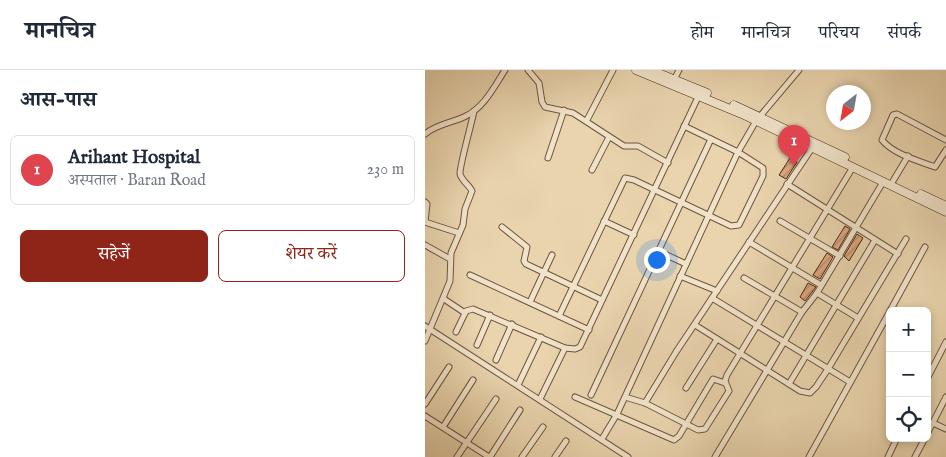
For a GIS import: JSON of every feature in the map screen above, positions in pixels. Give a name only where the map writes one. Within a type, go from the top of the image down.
[{"type":"main road","points":[[637,70],[758,118],[812,148],[946,212]]},
{"type":"main road","points":[[651,70],[946,206]]},
{"type":"street","points":[[425,134],[437,126],[474,111],[485,100],[505,70]]},
{"type":"street","points":[[528,70],[539,83],[544,106],[564,110],[587,120],[626,147],[638,146],[668,163]]},
{"type":"street","points":[[587,120],[613,70]]},
{"type":"street","points":[[674,80],[679,70]]},
{"type":"street","points":[[602,439],[617,414],[738,152],[758,118],[799,70]]},
{"type":"street","points":[[456,332],[465,313],[473,309],[565,348],[578,348],[589,330],[699,96]]},
{"type":"street","points":[[548,158],[564,110]]},
{"type":"street","points":[[425,341],[444,299],[451,276],[450,259],[472,191],[461,176],[460,170],[474,111]]},
{"type":"street","points":[[946,140],[897,114],[893,115],[883,140],[886,145],[935,167],[946,150]]},
{"type":"street","points":[[559,316],[625,178],[630,178],[731,226],[738,226],[763,176],[762,166],[738,152],[684,126]]},
{"type":"street","points":[[592,170],[609,136]]},
{"type":"street","points":[[591,395],[711,139]]},
{"type":"street","points":[[645,403],[812,148]]},
{"type":"street","points":[[893,181],[908,156]]},
{"type":"street","points":[[625,397],[645,403],[700,431],[705,429],[729,390],[725,383],[725,378],[853,167]]},
{"type":"street","points":[[715,457],[802,312],[817,293],[840,256],[883,182]]},
{"type":"street","points":[[787,184],[898,254]]},
{"type":"street","points":[[425,202],[427,204],[425,222],[459,233]]},
{"type":"street","points":[[604,221],[634,235]]},
{"type":"street","points":[[780,221],[809,240],[840,256]]},
{"type":"street","points":[[502,227],[526,246],[524,262],[602,300]]},
{"type":"street","points":[[695,325],[789,384],[803,392],[810,393],[828,368],[906,239]]},
{"type":"street","points":[[789,384],[835,304],[875,240]]},
{"type":"street","points":[[749,242],[792,269],[821,284]]},
{"type":"street","points":[[425,245],[450,259]]},
{"type":"street","points":[[892,307],[925,247]]},
{"type":"street","points":[[658,251],[685,264]]},
{"type":"street","points":[[530,302],[542,272],[552,255]]},
{"type":"street","points":[[469,275],[589,330]]},
{"type":"street","points":[[680,276],[717,291]]},
{"type":"street","points":[[744,278],[802,312]]},
{"type":"street","points":[[817,293],[858,318]]},
{"type":"street","points":[[712,298],[850,382]]},
{"type":"street","points":[[444,299],[465,313]]},
{"type":"street","points":[[477,345],[490,315]]},
{"type":"street","points":[[809,457],[886,318]]},
{"type":"street","points":[[496,360],[512,324]]},
{"type":"street","points":[[425,326],[628,457]]},
{"type":"street","points":[[517,385],[541,337]]},
{"type":"street","points":[[686,388],[717,339]]},
{"type":"street","points":[[931,371],[946,342]]},
{"type":"street","points":[[540,399],[565,348]]},
{"type":"street","points":[[425,404],[449,367]]},
{"type":"street","points":[[575,396],[670,440],[677,439],[713,378],[725,383]]},
{"type":"street","points":[[443,427],[473,380]]},
{"type":"street","points":[[931,426],[946,397]]},
{"type":"street","points":[[457,457],[496,398]]},
{"type":"street","points":[[425,416],[490,457],[519,410]]},
{"type":"street","points":[[933,422],[946,429]]},
{"type":"street","points":[[523,457],[543,427]]},
{"type":"street","points":[[555,457],[566,441]]},
{"type":"street","points":[[888,457],[895,442]]},
{"type":"street","points":[[915,457],[923,442]]},
{"type":"building","points":[[790,158],[797,162],[786,179],[779,175]]},
{"type":"building","points":[[845,226],[850,229],[838,250],[832,247]]},
{"type":"building","points":[[857,234],[863,238],[849,261],[844,256]]},
{"type":"building","points":[[827,253],[833,257],[820,279],[813,275]]},
{"type":"building","points":[[808,283],[816,287],[805,301],[800,297]]},
{"type":"place","name":"Arihant Hospital","points":[[794,166]]}]
